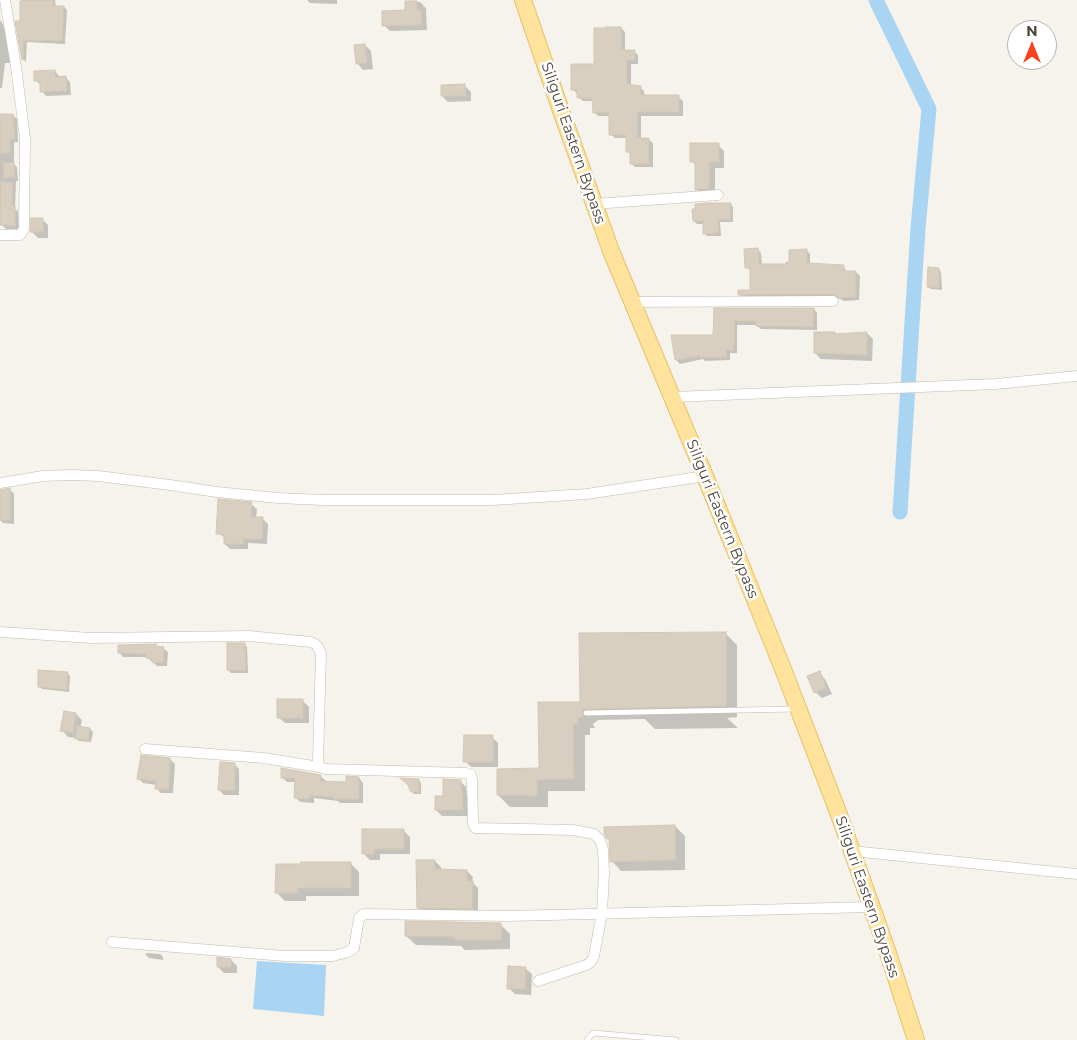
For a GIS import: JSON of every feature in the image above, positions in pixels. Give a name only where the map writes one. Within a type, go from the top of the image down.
[{"type":"main road","name":"Siliguri Eastern Bypass","points":[[523,0],[594,204],[798,709],[852,851],[916,1040]]},
{"type":"street","points":[[0,235],[20,235],[24,229],[25,138],[5,0]]},
{"type":"street","points":[[594,204],[718,195]]},
{"type":"street","points":[[632,302],[833,301]]},
{"type":"street","points":[[673,397],[996,384],[1077,376]]},
{"type":"street","points":[[0,483],[43,476],[72,475],[125,480],[226,494],[278,498],[322,500],[493,500],[588,494],[705,476]]},
{"type":"street","points":[[0,632],[90,638],[249,636],[311,642],[318,647],[321,654],[319,767]]},
{"type":"street","points":[[145,749],[254,757],[319,767],[466,773],[472,779],[473,824],[475,828],[573,830],[594,834],[600,840],[603,849],[604,873],[602,913],[596,950],[591,962],[579,968],[538,981]]},
{"type":"street","points":[[852,851],[1077,874]]},
{"type":"street","points":[[112,942],[285,956],[333,956],[344,954],[354,948],[359,918],[364,914],[509,916],[871,908]]},
{"type":"lane","points":[[586,713],[798,709]]},
{"type":"lane","points":[[587,1040],[593,1033],[676,1040]]},
{"type":"water","points":[[257,961],[326,965],[324,1016],[253,1009]]},
{"type":"building","points":[[53,0],[53,6],[64,6],[62,41],[24,40],[22,60],[15,21],[20,21],[20,1]]},
{"type":"building","points":[[405,1],[417,1],[417,10],[421,10],[421,25],[382,26],[382,11],[405,10]]},
{"type":"building","points":[[621,27],[621,50],[635,50],[635,60],[627,60],[627,84],[641,86],[641,95],[679,95],[679,112],[637,112],[637,138],[649,138],[649,164],[630,164],[630,152],[626,152],[626,135],[609,135],[609,112],[593,113],[592,98],[577,98],[577,90],[571,90],[571,64],[594,64],[594,28]]},
{"type":"building","points":[[365,44],[367,63],[356,64],[354,45]]},
{"type":"building","points":[[55,70],[55,77],[66,76],[67,91],[40,92],[40,81],[34,81],[34,71]]},
{"type":"building","points":[[465,84],[466,96],[441,96],[441,85]]},
{"type":"building","points":[[0,114],[13,114],[15,139],[10,139],[10,153],[0,153]]},
{"type":"building","points":[[690,143],[719,143],[719,162],[709,162],[709,189],[695,190],[695,162],[690,162]]},
{"type":"building","points":[[14,162],[15,177],[4,178],[3,163]]},
{"type":"building","points":[[1,182],[13,182],[12,206],[15,206],[15,226],[0,225]]},
{"type":"building","points":[[731,203],[730,220],[718,219],[718,233],[703,234],[703,221],[693,221],[692,209],[695,209],[695,204]]},
{"type":"building","points":[[31,218],[43,218],[43,232],[30,232]]},
{"type":"building","points":[[758,248],[759,264],[786,264],[786,262],[789,262],[789,250],[807,249],[807,263],[844,265],[843,271],[856,271],[856,297],[839,298],[833,294],[738,295],[738,290],[750,290],[750,267],[745,268],[744,249]]},
{"type":"building","points":[[928,267],[939,268],[939,288],[927,287]]},
{"type":"building","points":[[714,308],[814,308],[813,327],[756,326],[756,321],[734,321],[734,350],[726,350],[727,357],[700,358],[700,356],[675,360],[671,335],[713,335]]},
{"type":"building","points":[[814,332],[835,332],[835,334],[867,332],[867,355],[814,353]]},
{"type":"building","points":[[10,488],[10,520],[0,520],[0,490]]},
{"type":"building","points":[[218,499],[252,502],[251,517],[263,517],[262,539],[243,539],[244,544],[224,544],[224,534],[216,534]]},
{"type":"building","points":[[726,632],[726,706],[584,709],[582,713],[584,717],[578,717],[578,724],[573,724],[574,779],[537,780],[537,796],[497,795],[497,769],[539,768],[538,702],[580,702],[579,633]]},
{"type":"building","points":[[227,643],[245,643],[246,671],[227,670]]},
{"type":"building","points":[[156,644],[156,646],[164,647],[163,663],[152,662],[152,659],[146,658],[146,654],[118,653],[118,645]]},
{"type":"building","points":[[38,670],[68,672],[67,690],[38,687]]},
{"type":"building","points":[[820,671],[826,688],[814,693],[807,676]]},
{"type":"building","points":[[277,699],[303,699],[303,718],[277,718]]},
{"type":"building","points":[[64,711],[76,713],[73,733],[60,731]]},
{"type":"building","points":[[77,726],[90,728],[88,740],[75,739]]},
{"type":"building","points":[[464,735],[493,735],[493,762],[463,762]]},
{"type":"building","points":[[141,755],[170,758],[169,789],[155,789],[156,781],[137,779]]},
{"type":"building","points":[[220,762],[235,763],[235,790],[218,790]]},
{"type":"building","points":[[281,768],[321,775],[320,781],[346,782],[346,776],[359,777],[359,799],[334,799],[334,797],[310,795],[310,799],[294,798],[295,778],[281,778]]},
{"type":"building","points":[[400,778],[419,779],[419,792],[410,791],[408,785]]},
{"type":"building","points":[[443,779],[461,780],[463,810],[435,810],[435,796],[443,796]]},
{"type":"building","points":[[675,825],[676,860],[610,862],[609,839],[604,834],[604,827]]},
{"type":"building","points":[[362,829],[404,829],[404,849],[374,849],[374,854],[362,854]]},
{"type":"building","points":[[416,860],[435,860],[435,869],[467,870],[467,881],[473,881],[472,909],[417,908]]},
{"type":"building","points":[[301,862],[351,862],[351,888],[298,888],[298,893],[275,893],[276,864],[301,864]]},
{"type":"building","points":[[405,921],[501,923],[501,940],[454,940],[454,937],[405,936]]},
{"type":"building","points":[[217,957],[231,959],[231,967],[217,967]]},
{"type":"building","points":[[508,966],[526,967],[525,989],[507,989]]},
{"type":"waterway","points":[[876,0],[929,109],[918,228],[900,512]]}]
